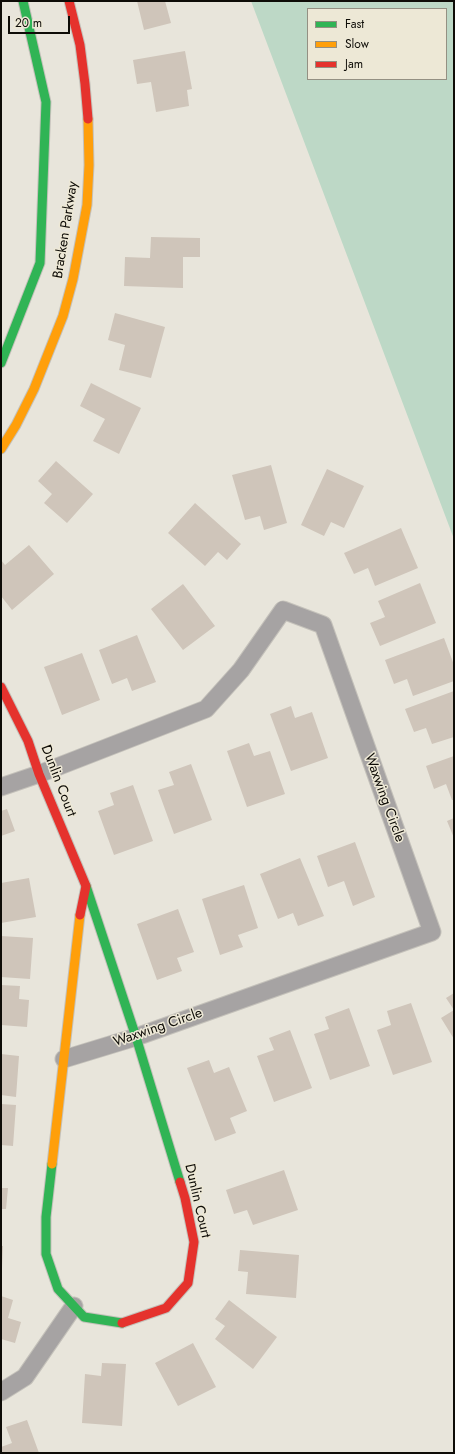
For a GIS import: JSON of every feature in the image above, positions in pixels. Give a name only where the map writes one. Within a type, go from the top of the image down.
[{"type":"street","name":"Bracken Parkway","points":[[1,363],[40,262],[46,102],[23,1]]},
{"type":"street","name":"Bracken Parkway","points":[[1,449],[16,425],[34,389],[63,316],[73,279],[87,205],[89,134],[85,84],[80,45],[70,1]]},
{"type":"street","name":"Waxwing Circle","points":[[39,774],[206,709],[240,670],[282,610],[323,625],[432,932],[136,1037],[64,1059]]},
{"type":"street","name":"Dunlin Court","points":[[1,687],[10,700],[28,741],[39,774],[86,886],[136,1037],[185,1198],[194,1242],[188,1283],[166,1308],[122,1323],[84,1317],[58,1290],[46,1254],[46,1217],[78,928],[86,886]]},
{"type":"street","points":[[1,787],[39,774]]},
{"type":"street","points":[[1,1392],[25,1377],[74,1306]]},
{"type":"green space","points":[[251,1],[454,1],[454,539]]},
{"type":"building","points":[[137,1],[165,1],[171,23],[144,30]]},
{"type":"building","points":[[185,51],[192,89],[187,90],[189,106],[156,112],[151,82],[137,84],[133,60]]},
{"type":"building","points":[[151,237],[200,238],[200,257],[183,257],[183,288],[124,286],[125,257],[150,258]]},
{"type":"building","points":[[115,313],[165,327],[151,378],[119,370],[125,345],[108,340]]},
{"type":"building","points":[[91,383],[141,408],[119,454],[93,441],[105,419],[80,406]]},
{"type":"building","points":[[56,461],[93,494],[67,523],[44,503],[52,494],[38,481]]},
{"type":"building","points":[[271,465],[287,523],[264,530],[260,516],[245,520],[232,475]]},
{"type":"building","points":[[327,469],[364,486],[344,528],[331,522],[324,536],[301,525]]},
{"type":"building","points":[[195,503],[241,544],[227,560],[218,552],[205,566],[168,533]]},
{"type":"building","points":[[401,528],[418,568],[375,586],[368,568],[354,574],[344,553]]},
{"type":"building","points":[[29,545],[54,574],[12,610],[1,596],[1,560],[5,565]]},
{"type":"building","points":[[420,583],[436,623],[380,646],[370,623],[385,617],[378,601]]},
{"type":"building","points":[[183,584],[215,626],[183,650],[151,609]]},
{"type":"building","points":[[137,635],[156,682],[132,691],[127,678],[112,684],[99,650]]},
{"type":"building","points":[[444,638],[454,665],[454,681],[413,696],[407,679],[394,684],[385,660]]},
{"type":"building","points":[[82,653],[100,700],[62,715],[44,667]]},
{"type":"building","points":[[454,691],[454,737],[432,744],[426,728],[414,732],[405,709]]},
{"type":"building","points":[[291,706],[295,718],[312,712],[328,758],[291,771],[270,714]]},
{"type":"building","points":[[249,743],[254,756],[270,751],[285,794],[247,807],[227,751]]},
{"type":"building","points":[[454,756],[454,800],[452,800],[446,784],[434,789],[426,766]]},
{"type":"building","points":[[191,764],[212,820],[174,834],[158,790],[174,785],[169,772]]},
{"type":"building","points":[[133,785],[153,841],[114,855],[98,811],[114,805],[110,793]]},
{"type":"building","points":[[7,809],[15,831],[1,836],[1,811]]},
{"type":"building","points":[[454,818],[454,838],[447,821]]},
{"type":"building","points":[[355,842],[375,897],[353,906],[344,881],[328,887],[317,856]]},
{"type":"building","points":[[300,858],[324,916],[298,926],[293,913],[278,919],[260,874]]},
{"type":"building","points":[[29,878],[36,917],[1,923],[1,883]]},
{"type":"building","points":[[244,885],[258,928],[238,935],[243,947],[220,955],[202,899]]},
{"type":"building","points":[[178,909],[194,952],[177,958],[182,971],[157,980],[137,924]]},
{"type":"building","points":[[1,936],[33,938],[30,979],[1,977]]},
{"type":"building","points":[[1,985],[20,986],[19,999],[29,1000],[27,1027],[1,1025]]},
{"type":"building","points":[[454,993],[454,1010],[446,998]]},
{"type":"building","points":[[411,1003],[432,1062],[393,1075],[377,1030],[391,1025],[387,1011]]},
{"type":"building","points":[[349,1008],[370,1066],[330,1080],[314,1034],[329,1029],[325,1017]]},
{"type":"building","points":[[454,1010],[454,1039],[441,1018]]},
{"type":"building","points":[[290,1030],[312,1088],[274,1102],[257,1056],[274,1050],[269,1038]]},
{"type":"building","points":[[1,1054],[19,1056],[16,1097],[1,1095]]},
{"type":"building","points":[[209,1060],[214,1073],[229,1067],[247,1111],[230,1118],[236,1133],[215,1141],[187,1068]]},
{"type":"building","points":[[1,1104],[16,1105],[13,1146],[1,1145]]},
{"type":"building","points":[[284,1170],[298,1210],[253,1225],[247,1210],[234,1214],[226,1190]]},
{"type":"building","points":[[1,1188],[8,1188],[6,1209],[1,1209]]},
{"type":"building","points":[[1,1246],[3,1246],[2,1268],[1,1268]]},
{"type":"building","points":[[240,1250],[299,1255],[296,1298],[246,1294],[248,1272],[238,1271]]},
{"type":"building","points":[[1,1296],[13,1300],[8,1318],[21,1322],[15,1343],[1,1339]]},
{"type":"building","points":[[229,1300],[277,1337],[253,1369],[215,1339],[225,1326],[215,1319]]},
{"type":"building","points":[[193,1343],[216,1387],[178,1406],[155,1363]]},
{"type":"building","points":[[102,1363],[126,1364],[122,1426],[82,1423],[85,1374],[101,1376]]},
{"type":"building","points":[[27,1420],[39,1453],[1,1453],[1,1447],[12,1443],[6,1427]]},
{"type":"traffic: fast","points":[[1,363],[40,263],[46,102],[23,1]]},
{"type":"traffic: fast","points":[[86,886],[136,1037],[180,1182]]},
{"type":"traffic: fast","points":[[52,1164],[46,1217],[46,1254],[58,1289],[84,1317],[122,1323]]},
{"type":"traffic: slow","points":[[1,449],[16,425],[34,389],[63,316],[73,279],[87,205],[89,165],[88,119]]},
{"type":"traffic: slow","points":[[52,1164],[80,915]]},
{"type":"traffic: jam","points":[[69,1],[80,45],[88,119]]},
{"type":"traffic: jam","points":[[1,687],[28,741],[39,774],[86,886],[80,915]]},
{"type":"traffic: jam","points":[[122,1323],[166,1308],[188,1283],[194,1242],[185,1198],[180,1182]]}]
